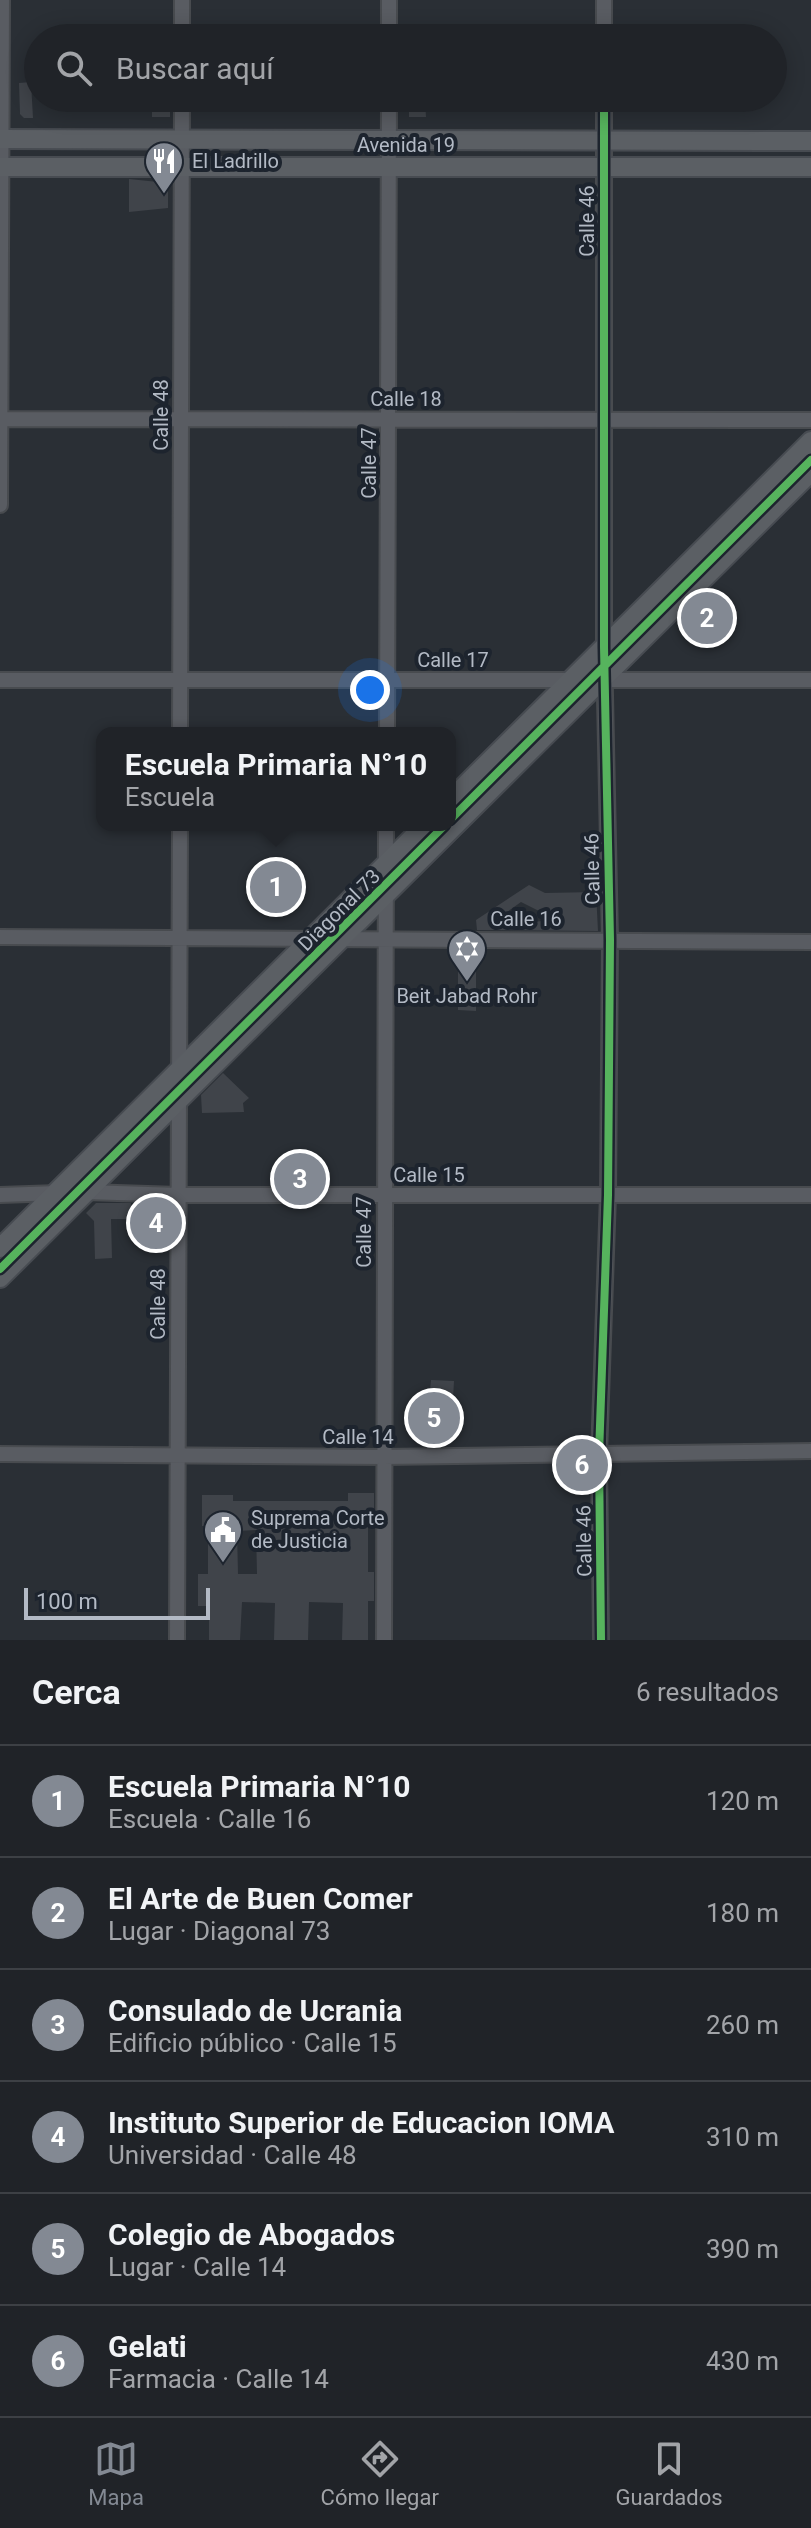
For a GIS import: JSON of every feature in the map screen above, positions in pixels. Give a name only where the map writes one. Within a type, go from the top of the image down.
[{"type":"main road","name":"Avenida 19","points":[[1,139],[811,141]]},
{"type":"main road","name":"Avenida 19","points":[[1,167],[811,167]]},
{"type":"main road","points":[[456,794],[811,441]]},
{"type":"main road","name":"Diagonal 73","points":[[456,825],[811,472]]},
{"type":"main road","name":"Diagonal 73","points":[[0,1248],[419,831]]},
{"type":"main road","name":"Diagonal 73","points":[[0,1278],[450,831]]},
{"type":"street","points":[[0,505],[2,0]]},
{"type":"street","points":[[182,0],[182,24]]},
{"type":"street","points":[[389,0],[389,24]]},
{"type":"street","points":[[604,0],[604,24]]},
{"type":"street","name":"Calle 48","points":[[180,727],[182,112]]},
{"type":"street","name":"Calle 47","points":[[387,727],[389,112]]},
{"type":"street","name":"Calle 46","points":[[601,1640],[599,1455],[608,1195],[610,940],[602,419],[604,112]]},
{"type":"street","name":"Calle 18","points":[[0,419],[811,420]]},
{"type":"street","name":"Calle 17","points":[[0,680],[811,680]]},
{"type":"street","name":"Calle 48","points":[[177,1640],[180,831]]},
{"type":"street","name":"Calle 47","points":[[384,1640],[386,831]]},
{"type":"street","name":"Calle 16","points":[[0,937],[811,942]]},
{"type":"street","name":"Calle 15","points":[[0,1195],[87,1192],[178,1195],[811,1195]]},
{"type":"street","name":"Calle 14","points":[[0,1454],[384,1457],[811,1451]]},
{"type":"building","points":[[19,83],[24,83],[24,112],[33,112],[33,118],[24,118],[20,114]]},
{"type":"building","points":[[152,112],[170,112],[170,117],[152,117]]},
{"type":"building","points":[[409,112],[426,112],[426,117],[409,117]]},
{"type":"building","points":[[129,179],[168,183],[168,208],[129,212]]},
{"type":"building","points":[[699,603],[722,626],[715,633],[692,610]]},
{"type":"building","points":[[529,885],[545,893],[596,892],[598,931],[477,930],[476,920]],"holes":[[[521,902],[557,920],[489,925]]]},
{"type":"building","name":"Beit Jabad Rohr","points":[[458,956],[476,957],[476,1011],[458,1010]]},
{"type":"building","points":[[223,1073],[249,1098],[243,1103],[244,1112],[202,1113],[201,1095]]},
{"type":"building","points":[[96,1203],[131,1203],[131,1219],[111,1219],[112,1258],[95,1259],[94,1221],[86,1213]]},
{"type":"building","points":[[431,1380],[454,1381],[451,1437],[415,1435],[416,1401],[429,1401]]},
{"type":"building","name":"Suprema Corte de Justicia","points":[[348,1493],[374,1493],[374,1518],[368,1518],[368,1572],[374,1572],[374,1601],[368,1601],[368,1640],[342,1640],[343,1603],[309,1602],[308,1640],[274,1640],[275,1603],[242,1602],[240,1640],[209,1640],[209,1606],[198,1606],[198,1574],[208,1574],[208,1526],[202,1526],[202,1495],[233,1495],[233,1501],[348,1501]],"holes":[[[256,1530],[257,1574],[238,1574],[237,1531]]]},
{"type":"cycle path","points":[[601,1640],[599,1455],[608,1195],[610,940],[604,647],[604,112]]},
{"type":"cycle path","points":[[456,814],[811,460]]},
{"type":"cycle path","points":[[0,1269],[439,831]]},
{"type":"place","name":"El Ladrillo","points":[[164,195]]},
{"type":"place","name":"El Arte de Buen Comer","points":[[707,618]]},
{"type":"place","name":"Escuela Primaria N°10","points":[[276,887]]},
{"type":"place","name":"Beit Jabad Rohr","points":[[467,983]]},
{"type":"place","name":"Consulado de Ucrania","points":[[300,1179]]},
{"type":"place","name":"Instituto Superior de Educacion IOMA","points":[[156,1223]]},
{"type":"place","name":"Colegio de Abogados","points":[[434,1418]]},
{"type":"place","name":"Gelati","points":[[582,1465]]},
{"type":"place","name":"Suprema Corte de Justicia","points":[[223,1564]]}]
